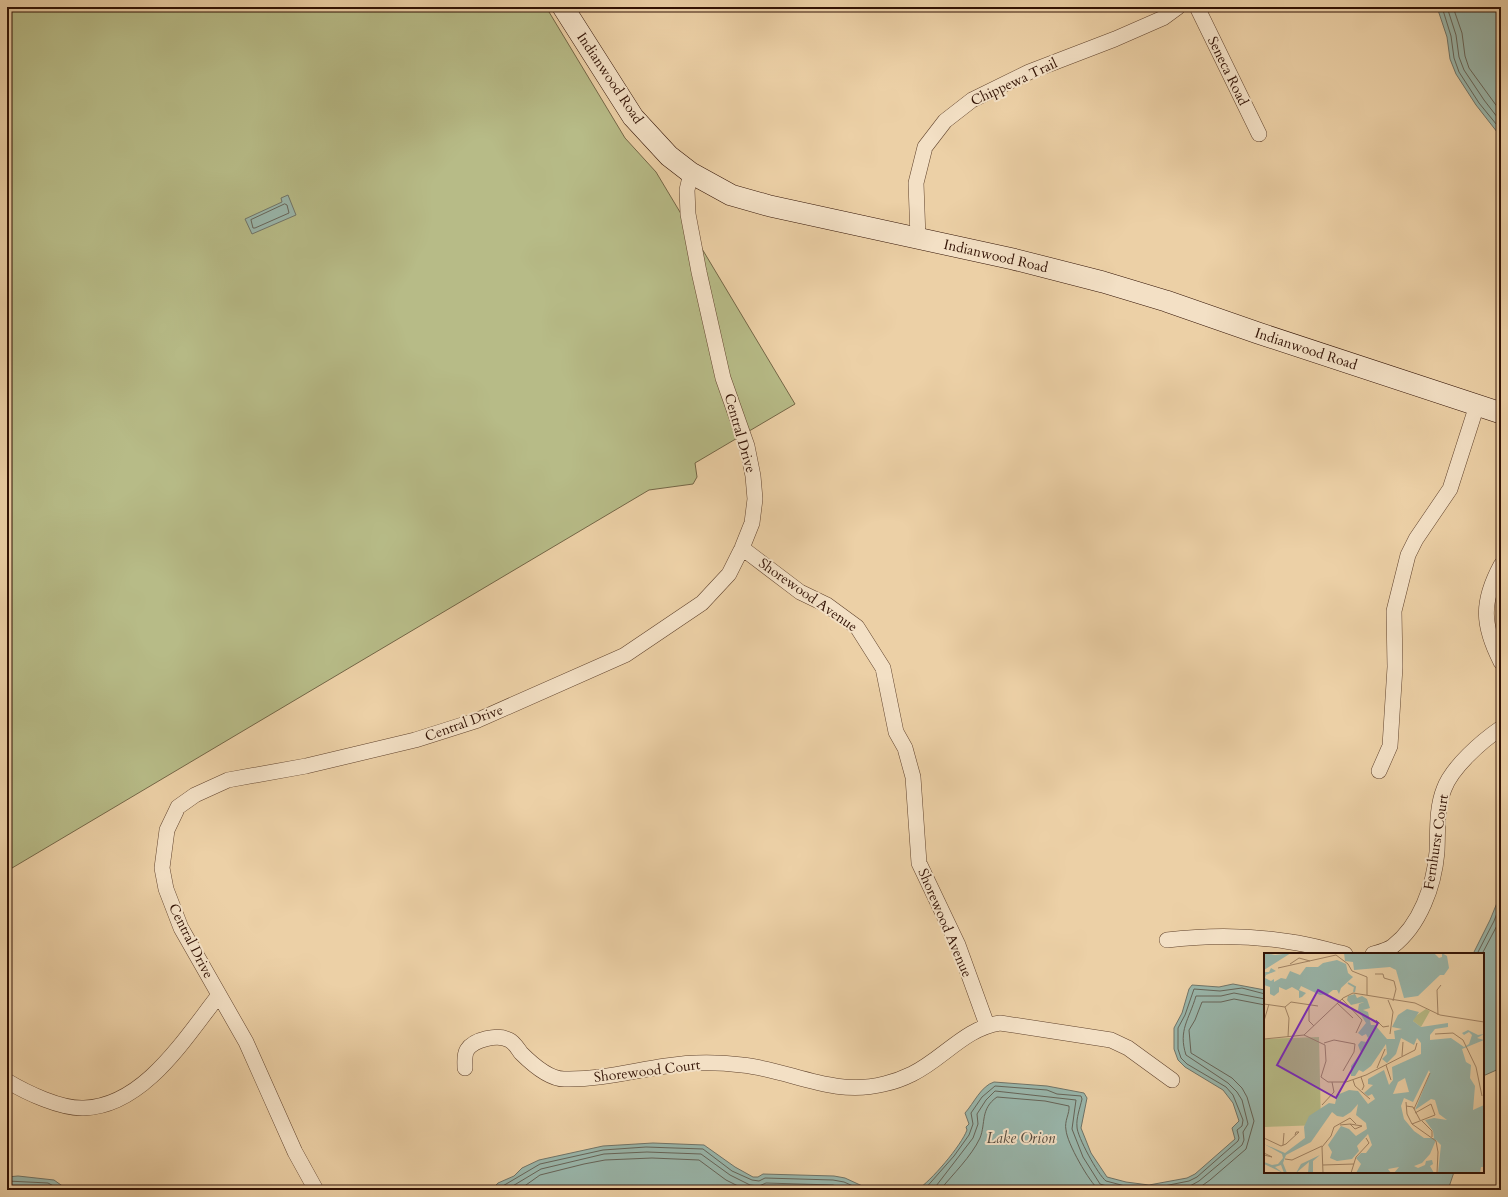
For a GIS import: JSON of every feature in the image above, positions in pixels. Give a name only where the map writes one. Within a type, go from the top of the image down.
[{"type":"street","name":"Indianwood Road","points":[[563,7],[633,117],[668,156],[691,174],[731,194],[770,206],[918,238],[1103,282],[1166,301],[1501,413]]},
{"type":"street","name":"Chippewa Trail","points":[[918,238],[916,183],[924,147],[945,121],[972,100],[1029,72],[1115,40],[1164,18],[1178,7]]},
{"type":"street","name":"Seneca Road","points":[[1197,7],[1259,134]]},
{"type":"street","name":"Central Drive","points":[[316,1190],[298,1158],[246,1042],[181,928],[166,889],[162,868],[167,830],[178,807],[195,795],[228,780],[356,755],[415,740],[478,720],[625,655],[702,603],[729,574],[752,523],[755,499],[753,476],[747,446],[723,378],[699,272],[688,214],[687,190],[691,174]]},
{"type":"street","points":[[1379,771],[1390,746],[1395,667],[1394,610],[1408,555],[1416,540],[1450,489],[1466,445],[1477,405]]},
{"type":"street","name":"Shorewood Avenue","points":[[742,548],[800,592],[826,605],[857,627],[883,668],[896,732],[904,748],[913,777],[919,863],[958,945],[987,1025]]},
{"type":"street","points":[[1501,566],[1493,580],[1485,614],[1489,635],[1501,662]]},
{"type":"street","name":"Fernhurst Court","points":[[1377,953],[1392,947],[1411,929],[1426,900],[1436,855],[1440,805],[1444,789],[1453,772],[1483,741],[1501,728]]},
{"type":"street","points":[[1167,940],[1198,936],[1261,938],[1292,942],[1341,953]]},
{"type":"street","points":[[7,1081],[49,1101],[83,1108],[110,1104],[135,1091],[159,1069],[220,995]]},
{"type":"street","points":[[987,1025],[1000,1023],[1112,1040],[1128,1048],[1172,1080]]},
{"type":"street","name":"Shorewood Court","points":[[465,1068],[465,1056],[468,1048],[478,1042],[495,1037],[509,1040],[523,1055],[554,1078],[609,1077],[668,1065],[703,1063],[742,1064],[790,1074],[809,1082],[824,1085],[840,1088],[862,1087],[884,1084],[913,1074],[960,1040],[987,1025]]},
{"type":"green space","points":[[7,7],[546,7],[625,138],[656,172],[795,404],[695,463],[697,477],[693,484],[649,490],[7,871]]},
{"type":"water","points":[[1437,7],[1501,7],[1501,137],[1476,105],[1456,74],[1450,59],[1447,37]]},
{"type":"water","points":[[288,195],[296,215],[252,234],[245,219],[282,202],[281,198]]},
{"type":"water","points":[[1501,893],[1501,1068],[1484,1076],[1484,953],[1474,953],[1490,920]]},
{"type":"water","name":"Lake Orion","points":[[1233,984],[1264,990],[1264,1173],[1454,1173],[1448,1190],[917,1190],[937,1171],[959,1145],[967,1130],[966,1127],[969,1124],[965,1113],[981,1091],[989,1084],[994,1082],[1047,1086],[1084,1093],[1087,1098],[1081,1128],[1091,1153],[1107,1177],[1126,1182],[1149,1185],[1187,1178],[1195,1174],[1235,1139],[1232,1128],[1239,1121],[1233,1103],[1223,1090],[1185,1067],[1178,1060],[1174,1049],[1174,1028],[1182,1013],[1189,989],[1192,985],[1219,987]]},
{"type":"water","points":[[653,1143],[704,1145],[735,1167],[753,1177],[758,1177],[763,1174],[834,1176],[845,1178],[871,1190],[491,1190],[498,1183],[514,1176],[522,1168],[539,1160],[603,1146]]},
{"type":"water","points":[[18,1176],[54,1180],[68,1190],[7,1190],[7,1177]]}]
